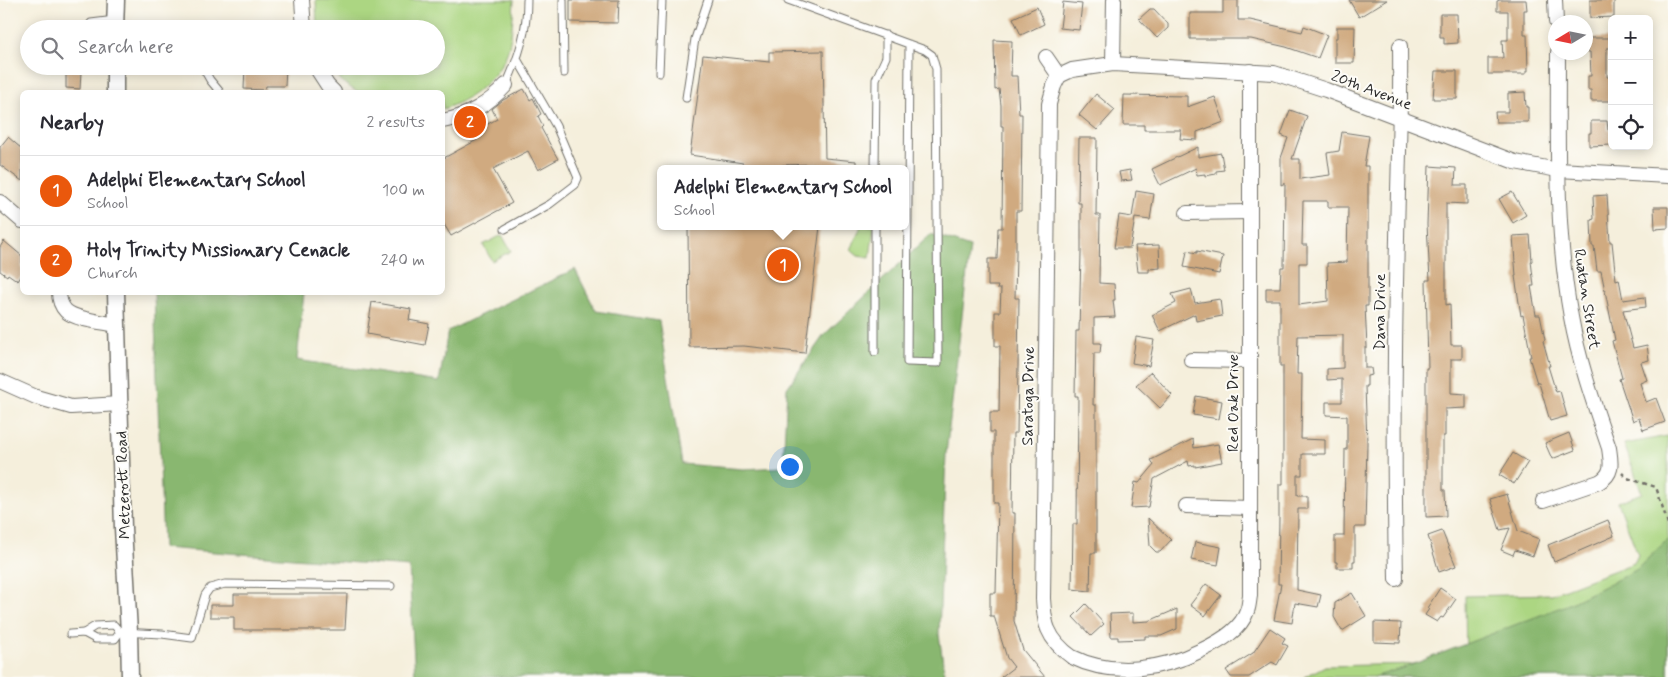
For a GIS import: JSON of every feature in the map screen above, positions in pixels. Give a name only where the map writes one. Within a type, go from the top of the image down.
[{"type":"street","points":[[115,20],[116,0]]},
{"type":"street","points":[[302,0],[303,20]]},
{"type":"street","points":[[1113,64],[1114,0]]},
{"type":"street","points":[[1556,0],[1556,15]]},
{"type":"street","name":"Dana Drive","points":[[1396,579],[1397,239],[1401,118],[1400,46]]},
{"type":"street","points":[[1046,57],[1059,76]]},
{"type":"street","name":"Ruatan Street","points":[[1558,60],[1558,170],[1561,240],[1571,317],[1582,367],[1609,448],[1612,464]]},
{"type":"street","name":"20th Avenue","points":[[1059,76],[1072,70],[1113,64],[1274,73],[1401,118],[1515,162],[1558,170],[1668,176]]},
{"type":"street","name":"Red Oak Drive","points":[[1144,671],[1172,664],[1229,635],[1240,624],[1247,612],[1250,596],[1250,71]]},
{"type":"street","points":[[115,75],[115,90]]},
{"type":"street","points":[[321,75],[332,90]]},
{"type":"street","name":"Saratoga Drive","points":[[1059,76],[1049,104],[1043,599],[1045,619],[1048,629],[1056,642],[1066,653],[1080,663],[1095,669],[1114,673],[1144,671]]},
{"type":"street","points":[[445,120],[462,116],[476,109],[493,99],[506,85]]},
{"type":"street","points":[[0,202],[20,219]]},
{"type":"street","points":[[1187,213],[1250,212]]},
{"type":"street","points":[[58,295],[59,300],[66,311],[80,317],[117,324]]},
{"type":"street","name":"Metzerott Road","points":[[116,295],[124,632],[130,677]]},
{"type":"street","points":[[1191,360],[1250,361]]},
{"type":"street","points":[[0,381],[36,397],[71,407],[119,404]]},
{"type":"street","points":[[1543,501],[1600,482],[1608,477],[1612,464]]},
{"type":"street","points":[[1186,506],[1250,508]]},
{"type":"lane","points":[[506,85],[525,35],[527,0]]},
{"type":"lane","points":[[563,0],[564,73]]},
{"type":"lane","points":[[659,73],[662,0]]},
{"type":"lane","points":[[686,98],[695,39],[708,0]]},
{"type":"lane","points":[[788,0],[910,44],[925,50],[932,56],[936,69],[938,363],[907,362],[908,230]]},
{"type":"lane","points":[[876,165],[876,79],[886,57],[886,35]]},
{"type":"lane","points":[[909,165],[910,44]]},
{"type":"lane","points":[[505,229],[550,204],[575,185],[578,178],[556,126],[517,59]]},
{"type":"lane","points":[[207,75],[218,90]]},
{"type":"lane","points":[[874,352],[875,230]]},
{"type":"lane","points":[[70,634],[84,633],[95,626],[114,625],[124,632],[192,638],[204,595],[210,588],[225,584],[391,586]]},
{"type":"lane","points":[[84,633],[95,639],[114,639],[124,632]]},
{"type":"path","points":[[1612,464],[1627,478],[1656,488],[1668,524]]},
{"type":"green space","points":[[316,0],[514,0],[509,45],[500,67],[479,90],[462,101],[445,108],[445,90],[354,90],[341,81],[337,75],[445,75],[445,20],[317,20]]},
{"type":"green space","points":[[859,230],[874,230],[870,258],[858,256],[851,250]]},
{"type":"green space","points":[[931,234],[970,247],[946,454],[939,634],[945,677],[415,677],[409,567],[163,548],[154,295],[304,295],[297,360],[439,382],[448,331],[575,269],[596,311],[659,321],[682,464],[743,469],[783,467],[787,388],[824,335]]},
{"type":"green space","points":[[502,235],[511,251],[492,261],[483,245]]},
{"type":"green space","points":[[1668,436],[1668,677],[1304,677],[1325,666],[1466,663],[1465,596],[1552,594],[1634,563],[1638,555],[1618,502],[1642,493],[1624,444]]},
{"type":"green space","points":[[1668,539],[1668,677],[1374,677],[1406,667],[1569,604],[1636,570]]},
{"type":"building","points":[[570,0],[619,0],[618,23],[570,22]]},
{"type":"building","points":[[1223,0],[1238,0],[1238,20],[1250,20],[1302,32],[1304,26],[1327,35],[1318,58],[1286,47],[1251,39],[1190,39],[1190,13],[1223,13]]},
{"type":"building","points":[[1349,0],[1387,0],[1359,17]]},
{"type":"building","points":[[1526,0],[1527,10],[1524,10],[1524,35],[1527,35],[1528,71],[1526,71],[1526,74],[1488,74],[1488,58],[1503,58],[1502,40],[1508,40],[1508,11],[1497,11],[1497,1]]},
{"type":"building","points":[[1590,0],[1614,0],[1614,15],[1593,18],[1593,15],[1590,15]]},
{"type":"building","points":[[1063,2],[1082,4],[1079,30],[1060,28]]},
{"type":"building","points":[[1037,7],[1044,24],[1021,35],[1013,18]]},
{"type":"building","points":[[1150,9],[1154,9],[1168,24],[1168,28],[1157,38],[1139,19]]},
{"type":"building","points":[[1440,14],[1457,14],[1458,43],[1444,44],[1444,37],[1440,37]]},
{"type":"building","points":[[1337,27],[1355,27],[1354,63],[1335,63]]},
{"type":"building","points":[[1593,38],[1608,38],[1608,101],[1591,101],[1591,90],[1588,90],[1588,76],[1591,76],[1590,60],[1593,60]]},
{"type":"building","points":[[994,40],[1012,41],[1011,76],[1017,76],[1019,114],[1022,114],[1021,211],[1016,211],[1015,298],[1019,298],[1017,433],[1013,433],[1012,513],[1015,513],[1014,621],[1023,650],[1045,677],[1001,677],[1014,667],[1007,658],[994,616],[990,616],[990,593],[996,593],[998,503],[994,503],[994,432],[990,432],[990,412],[999,412],[1000,346],[995,346],[995,312],[1000,312],[1001,289],[997,289],[998,286],[988,286],[988,259],[997,259],[998,228],[1002,228],[1003,126],[1001,126],[999,89],[995,90]]},
{"type":"building","points":[[823,51],[825,158],[856,161],[856,165],[743,165],[743,163],[690,155],[703,55],[769,62],[769,52]]},
{"type":"building","points":[[1435,71],[1457,71],[1457,99],[1433,99]]},
{"type":"building","points":[[66,75],[81,75],[80,89],[66,88]]},
{"type":"building","points":[[245,75],[286,75],[285,86],[266,86],[265,90],[244,89]]},
{"type":"building","points":[[524,89],[530,100],[533,98],[541,114],[538,116],[543,126],[541,128],[558,159],[538,170],[528,151],[493,169],[512,203],[451,236],[445,226],[445,157],[477,140],[473,132],[497,119],[492,109],[503,100]]},
{"type":"building","points":[[1525,92],[1528,122],[1496,122],[1495,112],[1508,112],[1508,93]]},
{"type":"building","points":[[1096,94],[1115,110],[1097,130],[1079,115]]},
{"type":"building","points":[[1124,95],[1187,96],[1187,107],[1215,97],[1224,122],[1197,132],[1197,140],[1180,139],[1181,130],[1144,130],[1144,125],[1123,125]]},
{"type":"building","points":[[1290,110],[1307,116],[1292,159],[1300,159],[1300,179],[1330,175],[1327,153],[1339,151],[1342,132],[1369,136],[1364,166],[1368,166],[1368,306],[1365,306],[1367,347],[1365,347],[1365,368],[1371,368],[1372,375],[1367,376],[1367,386],[1365,386],[1367,443],[1365,527],[1355,527],[1355,561],[1353,561],[1353,568],[1337,568],[1337,562],[1335,562],[1335,536],[1344,536],[1347,416],[1326,415],[1326,402],[1342,402],[1342,379],[1327,380],[1327,369],[1343,368],[1343,335],[1298,336],[1297,374],[1302,374],[1301,439],[1325,440],[1325,454],[1302,454],[1302,475],[1297,475],[1297,496],[1307,496],[1307,509],[1298,509],[1297,590],[1321,595],[1318,607],[1295,603],[1292,623],[1274,620],[1281,584],[1278,584],[1279,484],[1283,484],[1283,366],[1280,366],[1280,300],[1266,300],[1266,288],[1280,288],[1281,267],[1284,267],[1285,183],[1281,185],[1281,158],[1288,138],[1281,135]],"holes":[[[1303,201],[1328,201],[1328,207],[1348,207],[1347,262],[1327,263],[1328,301],[1299,305],[1299,263],[1307,263],[1307,245],[1302,245]]]},
{"type":"building","points":[[1591,121],[1607,121],[1608,145],[1589,146],[1589,133],[1591,133]]},
{"type":"building","points":[[8,137],[20,147],[20,180],[0,165],[0,147]]},
{"type":"building","points":[[1079,138],[1097,138],[1096,215],[1100,215],[1099,283],[1114,284],[1115,300],[1113,300],[1115,317],[1094,318],[1094,343],[1101,343],[1100,353],[1094,353],[1093,405],[1096,405],[1096,553],[1091,553],[1090,591],[1072,589],[1073,524],[1077,524],[1078,396],[1075,396],[1076,331],[1079,331],[1081,253],[1081,203],[1078,203]]},
{"type":"building","points":[[1198,147],[1198,157],[1221,153],[1224,170],[1205,176],[1205,174],[1197,175],[1196,168],[1160,185],[1152,169]]},
{"type":"building","points":[[1429,166],[1456,168],[1455,185],[1467,185],[1467,204],[1446,203],[1446,305],[1450,304],[1451,345],[1462,345],[1462,359],[1451,359],[1451,393],[1466,394],[1466,408],[1445,409],[1443,490],[1445,490],[1446,516],[1426,517],[1426,368],[1428,368],[1426,280],[1430,280],[1427,224]]},
{"type":"building","points":[[1130,170],[1132,180],[1121,181],[1119,172]]},
{"type":"building","points":[[1136,191],[1154,194],[1150,220],[1135,218],[1130,248],[1114,248],[1119,215],[1132,217]]},
{"type":"building","points":[[1512,192],[1526,215],[1513,223],[1499,199]]},
{"type":"building","points":[[1607,195],[1610,242],[1612,242],[1616,280],[1619,279],[1623,300],[1645,297],[1646,307],[1623,310],[1633,348],[1647,345],[1649,360],[1641,362],[1647,380],[1640,383],[1646,402],[1656,398],[1665,422],[1643,430],[1639,418],[1633,421],[1619,379],[1622,378],[1612,341],[1615,340],[1601,271],[1597,271],[1594,246],[1592,246],[1591,220],[1594,219],[1593,196]]},
{"type":"building","points":[[1654,207],[1668,207],[1668,228],[1655,229]]},
{"type":"building","points":[[688,230],[820,230],[805,353],[744,346],[689,347]]},
{"type":"building","points":[[1530,235],[1534,286],[1531,286],[1536,315],[1540,315],[1545,340],[1543,341],[1550,366],[1548,366],[1556,392],[1560,391],[1567,416],[1550,421],[1529,357],[1531,357],[1523,315],[1521,316],[1515,276],[1513,236]]},
{"type":"building","points":[[4,241],[20,254],[20,278],[18,281],[0,271],[0,247]]},
{"type":"building","points":[[1159,245],[1160,268],[1149,269],[1149,272],[1138,272],[1135,246]]},
{"type":"building","points":[[1187,251],[1223,256],[1219,274],[1184,267]]},
{"type":"building","points":[[1191,289],[1195,303],[1220,299],[1222,316],[1196,321],[1195,314],[1160,331],[1152,315],[1176,303],[1172,294]]},
{"type":"building","points":[[372,302],[411,309],[409,320],[429,324],[425,345],[367,334]]},
{"type":"building","points":[[1136,337],[1154,340],[1149,366],[1132,363]]},
{"type":"building","points":[[1151,372],[1172,395],[1160,408],[1136,385]]},
{"type":"building","points":[[1196,396],[1222,401],[1219,419],[1193,415]]},
{"type":"building","points":[[1569,433],[1575,450],[1552,459],[1545,443]]},
{"type":"building","points":[[1193,439],[1194,448],[1218,444],[1222,462],[1195,467],[1195,465],[1189,466],[1188,461],[1154,479],[1149,507],[1131,508],[1135,482],[1139,483],[1154,465],[1151,460]]},
{"type":"building","points":[[1513,453],[1528,462],[1514,484],[1499,475]]},
{"type":"building","points":[[1507,494],[1518,531],[1539,539],[1533,556],[1515,550],[1513,555],[1501,550],[1510,528],[1500,530],[1490,499]]},
{"type":"building","points":[[1148,518],[1171,540],[1160,552],[1156,552],[1150,546]]},
{"type":"building","points":[[1608,520],[1614,536],[1554,562],[1548,545]]},
{"type":"building","points":[[1442,531],[1456,566],[1439,572],[1428,536]]},
{"type":"building","points":[[1195,542],[1221,547],[1218,565],[1191,560]]},
{"type":"building","points":[[1206,584],[1221,595],[1205,616],[1190,605]]},
{"type":"building","points":[[1440,588],[1456,599],[1443,618],[1441,617],[1437,622],[1425,615],[1429,609],[1427,608]]},
{"type":"building","points":[[1352,593],[1366,616],[1342,631],[1334,617],[1335,603]]},
{"type":"building","points":[[234,594],[347,594],[345,630],[234,630],[234,617],[210,617],[210,605],[234,605]]},
{"type":"building","points":[[1086,604],[1104,624],[1091,636],[1073,617]]},
{"type":"building","points":[[1177,609],[1177,629],[1161,636],[1145,636],[1145,639],[1118,640],[1118,637],[1111,637],[1110,614],[1133,613],[1133,622],[1149,621]]},
{"type":"building","points":[[1374,622],[1401,623],[1400,643],[1374,642]]},
{"type":"building","points":[[1270,628],[1285,638],[1282,643],[1288,646],[1277,665],[1272,662],[1249,677],[1231,677],[1226,670],[1253,653]]},
{"type":"place","name":"Holy Trinity Missionary Cenacle","points":[[470,122]]},
{"type":"place","name":"Adelphi Elementary School","points":[[783,265]]}]
